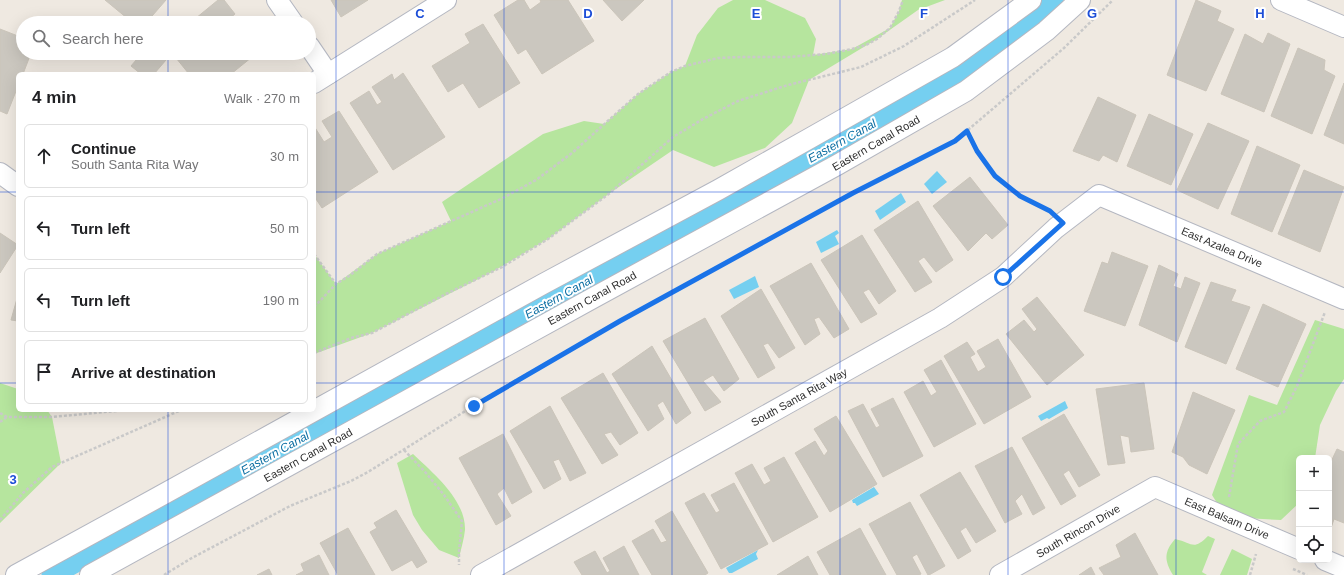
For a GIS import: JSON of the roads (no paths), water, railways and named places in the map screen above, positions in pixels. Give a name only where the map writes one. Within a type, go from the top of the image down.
[{"type":"street","points":[[277,0],[288,16]]},
{"type":"street","points":[[314,60],[321,78],[446,0]]},
{"type":"street","points":[[316,410],[530,291],[718,190],[952,57],[1031,0]]},
{"type":"street","name":"Eastern Canal Road","points":[[90,575],[579,305],[837,165],[966,91],[1046,31],[1080,0]]},
{"type":"street","points":[[1281,0],[1344,27]]},
{"type":"street","points":[[0,173],[16,185]]},
{"type":"street","name":"South Santa Rita Way","points":[[487,574],[940,318],[1003,277],[1063,223],[1099,195]]},
{"type":"street","name":"East Azalea Drive","points":[[1099,195],[1338,296]]},
{"type":"street","points":[[16,575],[312,412]]},
{"type":"street","name":"East Balsam Drive","points":[[1155,487],[1296,548]]},
{"type":"street","name":"South Rincon Drive","points":[[1000,575],[1155,487]]},
{"type":"street","points":[[1332,563],[1344,568]]},
{"type":"water","points":[[937,171],[947,182],[932,194],[924,184]]},
{"type":"water","points":[[901,193],[906,202],[880,220],[875,211]]},
{"type":"water","points":[[837,230],[839,233],[835,236],[839,244],[821,253],[816,242]]},
{"type":"water","points":[[755,276],[759,287],[734,299],[729,290]]},
{"type":"water","points":[[1065,401],[1068,408],[1049,419],[1047,418],[1041,421],[1038,416]]},
{"type":"water","points":[[874,487],[879,494],[857,506],[853,503],[852,500]]},
{"type":"water","points":[[758,550],[756,554],[758,559],[732,573],[729,573],[726,568]]},
{"type":"waterway","name":"Eastern Canal","points":[[52,575],[865,129],[981,57],[1053,0]]}]
